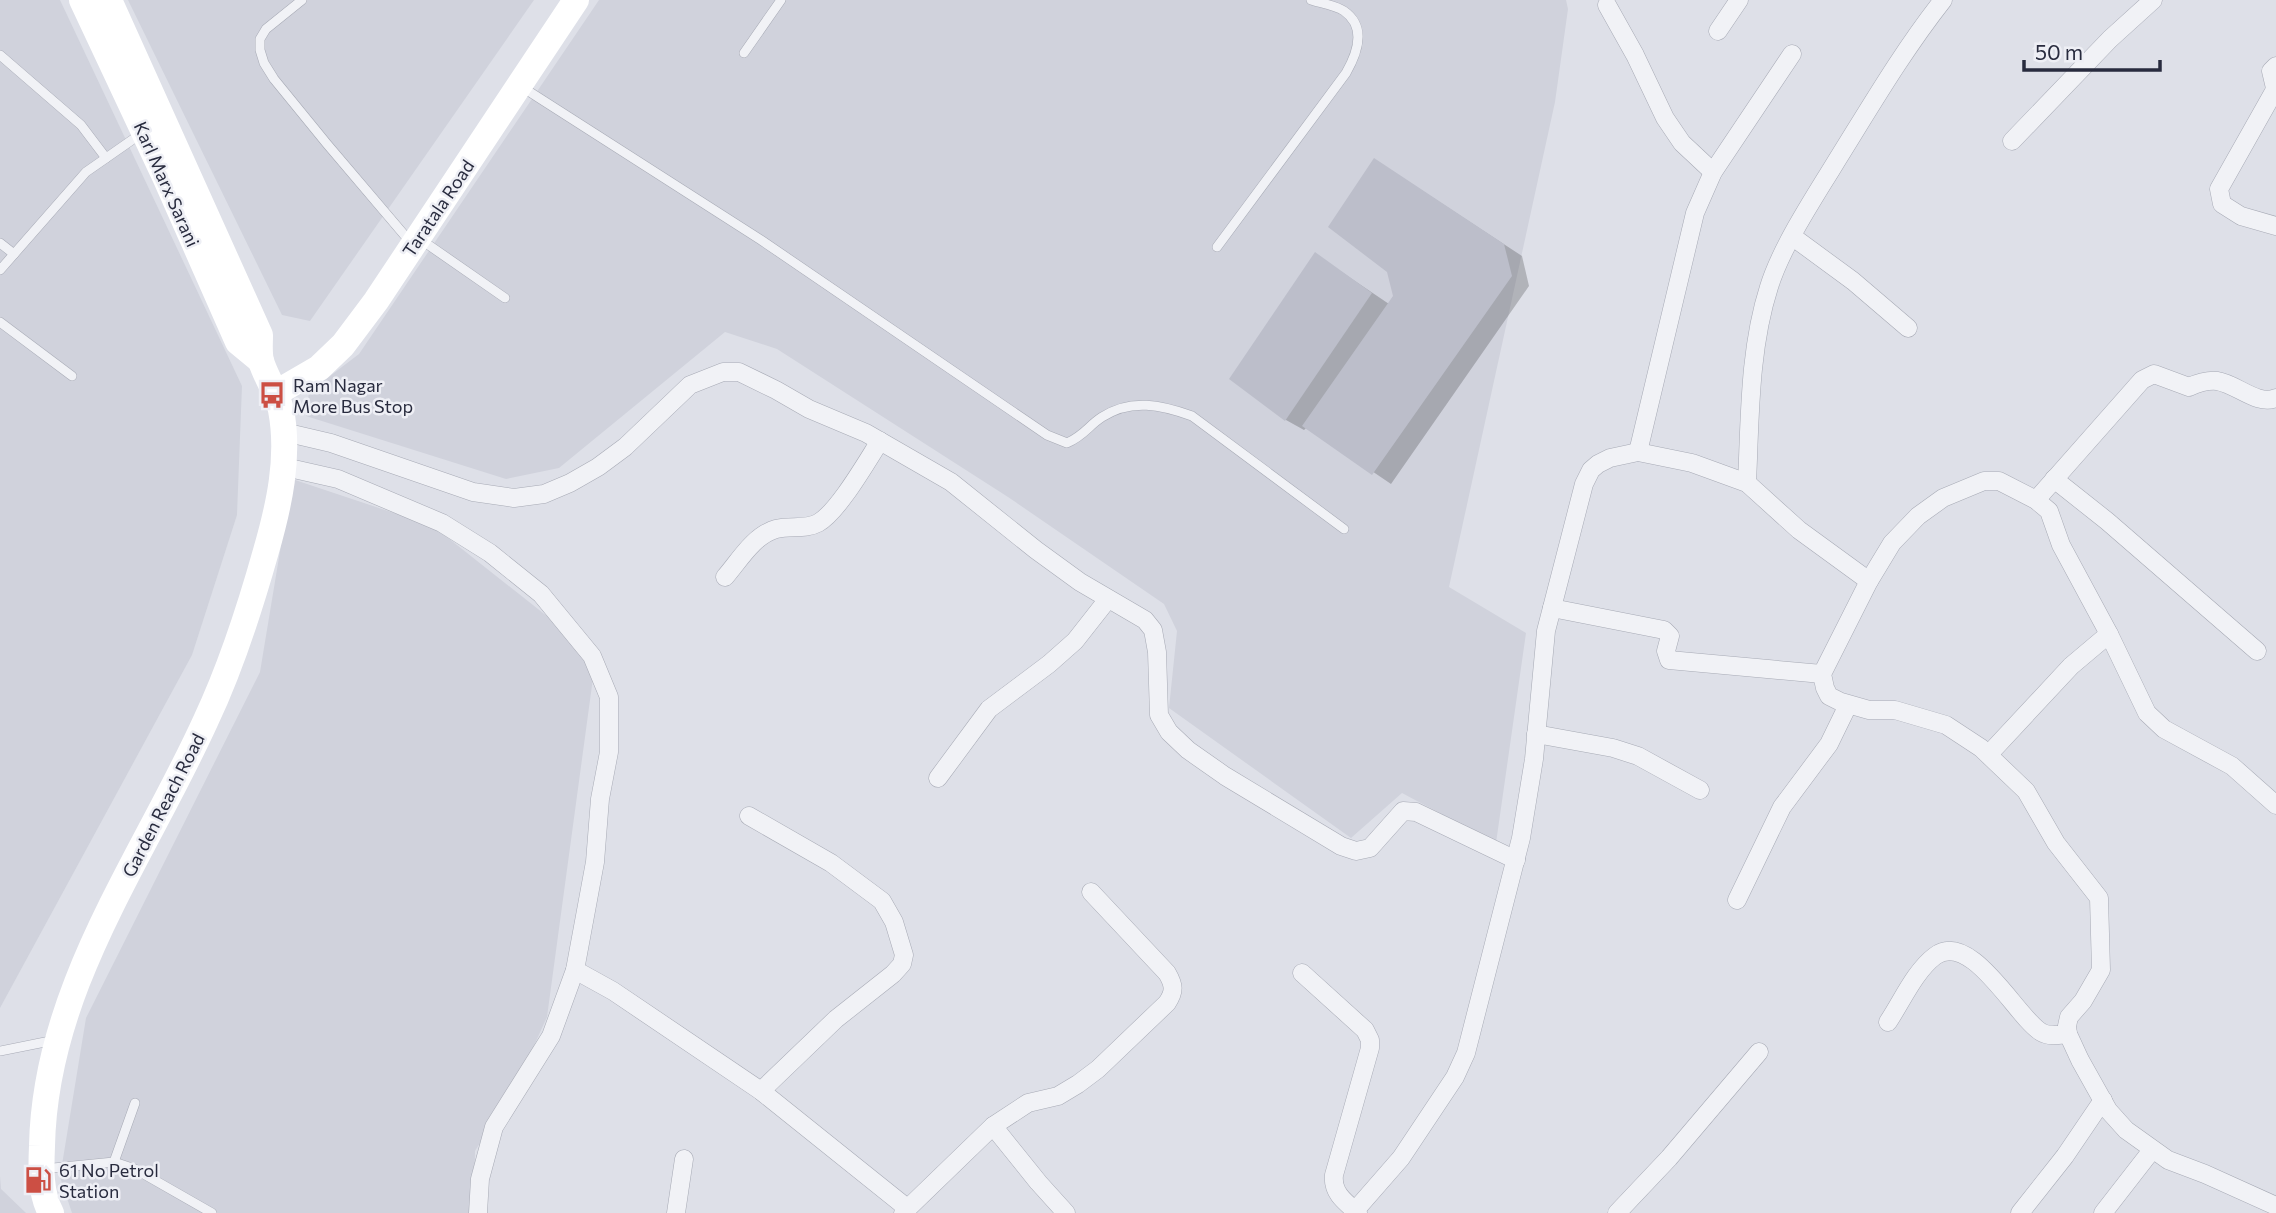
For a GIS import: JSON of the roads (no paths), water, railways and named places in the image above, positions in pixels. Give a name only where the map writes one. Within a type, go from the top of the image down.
[{"type":"main road","name":"Karl Marx Sarani","points":[[82,0],[238,342],[261,361]]},
{"type":"main road","name":"Karl Marx Sarani","points":[[109,0],[260,335],[261,361],[276,393]]},
{"type":"main road","name":"Taratala Road","points":[[276,393],[319,368],[343,345],[416,242],[576,0]]},
{"type":"main road","name":"Garden Reach Road","points":[[45,1207],[41,1169],[47,1086],[57,1039],[88,954],[206,720],[254,589],[267,549],[285,467],[284,432],[276,393]]},
{"type":"street","points":[[1718,31],[1739,0]]},
{"type":"street","points":[[1748,483],[1752,386],[1759,330],[1769,286],[1793,237],[1877,95],[1943,0]]},
{"type":"street","points":[[2012,141],[2110,39],[2152,0]]},
{"type":"street","points":[[1607,5],[1665,118],[1682,143],[1713,172]]},
{"type":"street","points":[[1638,452],[1695,213],[1713,172],[1792,54]]},
{"type":"street","points":[[2276,66],[2271,71],[2276,88],[2219,189],[2222,204],[2241,216],[2276,226]]},
{"type":"street","points":[[1793,237],[1853,281],[1908,328]]},
{"type":"street","points":[[284,432],[331,443],[473,492],[514,498],[544,494],[570,483],[625,447],[690,386],[723,372],[740,372],[808,409],[880,441],[951,482],[1036,551],[1145,620],[1153,630],[1157,652],[1159,715],[1169,732],[1188,750],[1225,776],[1350,850],[1370,848],[1403,811],[1416,812],[1516,860]]},
{"type":"street","points":[[2036,500],[2142,380],[2154,374],[2189,387],[2200,382],[2217,381],[2262,400],[2276,398]]},
{"type":"street","points":[[725,577],[763,534],[775,529],[805,527],[826,517],[880,441]]},
{"type":"street","points":[[1302,973],[1365,1030],[1370,1040],[1333,1186],[1356,1212],[1401,1158],[1455,1077],[1466,1054],[1516,860],[1534,760],[1546,631],[1584,484],[1591,470],[1610,458],[1638,452],[1692,463],[1748,483],[1799,530],[1869,581]]},
{"type":"street","points":[[285,467],[338,479],[442,523],[490,553],[541,594],[592,656],[609,696],[609,752],[600,799],[595,862],[575,970],[551,1037],[494,1127],[480,1179],[478,1213]]},
{"type":"street","points":[[2054,479],[2107,521],[2257,651]]},
{"type":"street","points":[[2276,805],[2232,766],[2164,729],[2147,713],[2109,634],[2061,545],[2049,510],[2036,500],[1999,481],[1984,481],[1943,498],[1919,516],[1892,543],[1869,581],[1822,674],[1829,696],[1848,705],[1869,710],[1895,710],[1946,725],[1989,754],[2026,792],[2056,843],[2099,898],[2101,970],[2083,1001],[2069,1017],[2068,1034],[2103,1100],[2126,1130],[2168,1160],[2276,1206]]},
{"type":"street","points":[[938,778],[989,709],[1075,641],[1108,599]]},
{"type":"street","points":[[1552,608],[1664,630],[1670,636],[1666,651],[1669,660],[1822,674]]},
{"type":"street","points":[[1989,754],[2071,666],[2109,634]]},
{"type":"street","points":[[1737,900],[1782,807],[1829,744],[1848,705]]},
{"type":"street","points":[[1536,734],[1613,748],[1638,757],[1700,789]]},
{"type":"street","points":[[749,816],[831,863],[882,901],[894,922],[905,955],[902,964],[893,974],[836,1019],[761,1091]]},
{"type":"street","points":[[575,970],[613,991],[761,1091],[905,1211],[993,1126],[1028,1103],[1058,1096],[1098,1069],[1167,1003],[1173,993],[1174,984],[1167,973],[1091,892]]},
{"type":"street","points":[[1888,1022],[1928,962],[1938,954],[1950,951],[1973,962],[1995,981],[2042,1032],[2053,1035],[2068,1034]]},
{"type":"street","points":[[1616,1213],[1669,1158],[1759,1052]]},
{"type":"street","points":[[2020,1213],[2065,1156],[2103,1100]]},
{"type":"street","points":[[993,1126],[1066,1213]]},
{"type":"street","points":[[2103,1213],[2152,1150]]},
{"type":"street","points":[[676,1213],[684,1159]]},
{"type":"lane","points":[[302,0],[266,29],[260,39],[264,63],[274,79],[327,144],[416,242],[505,298]]},
{"type":"lane","points":[[744,53],[780,0]]},
{"type":"lane","points":[[1217,247],[1357,55],[1359,43],[1354,22],[1343,10],[1311,0]]},
{"type":"lane","points":[[0,55],[81,125],[106,158]]},
{"type":"lane","points":[[519,85],[761,240],[1047,435],[1067,443],[1081,436],[1102,417],[1123,408],[1146,404],[1172,408],[1192,416],[1344,529]]},
{"type":"lane","points":[[0,270],[86,172],[144,132]]},
{"type":"lane","points":[[0,243],[14,254]]},
{"type":"lane","points":[[0,322],[72,376]]},
{"type":"lane","points":[[0,1051],[57,1039]]},
{"type":"lane","points":[[114,1162],[135,1103]]},
{"type":"lane","points":[[41,1169],[114,1162],[135,1169],[212,1213]]},
{"type":"place","name":"Ram Nagar More Bus Stop","points":[[272,395]]},
{"type":"place","name":"61 No Petrol Station","points":[[38,1180]]}]
